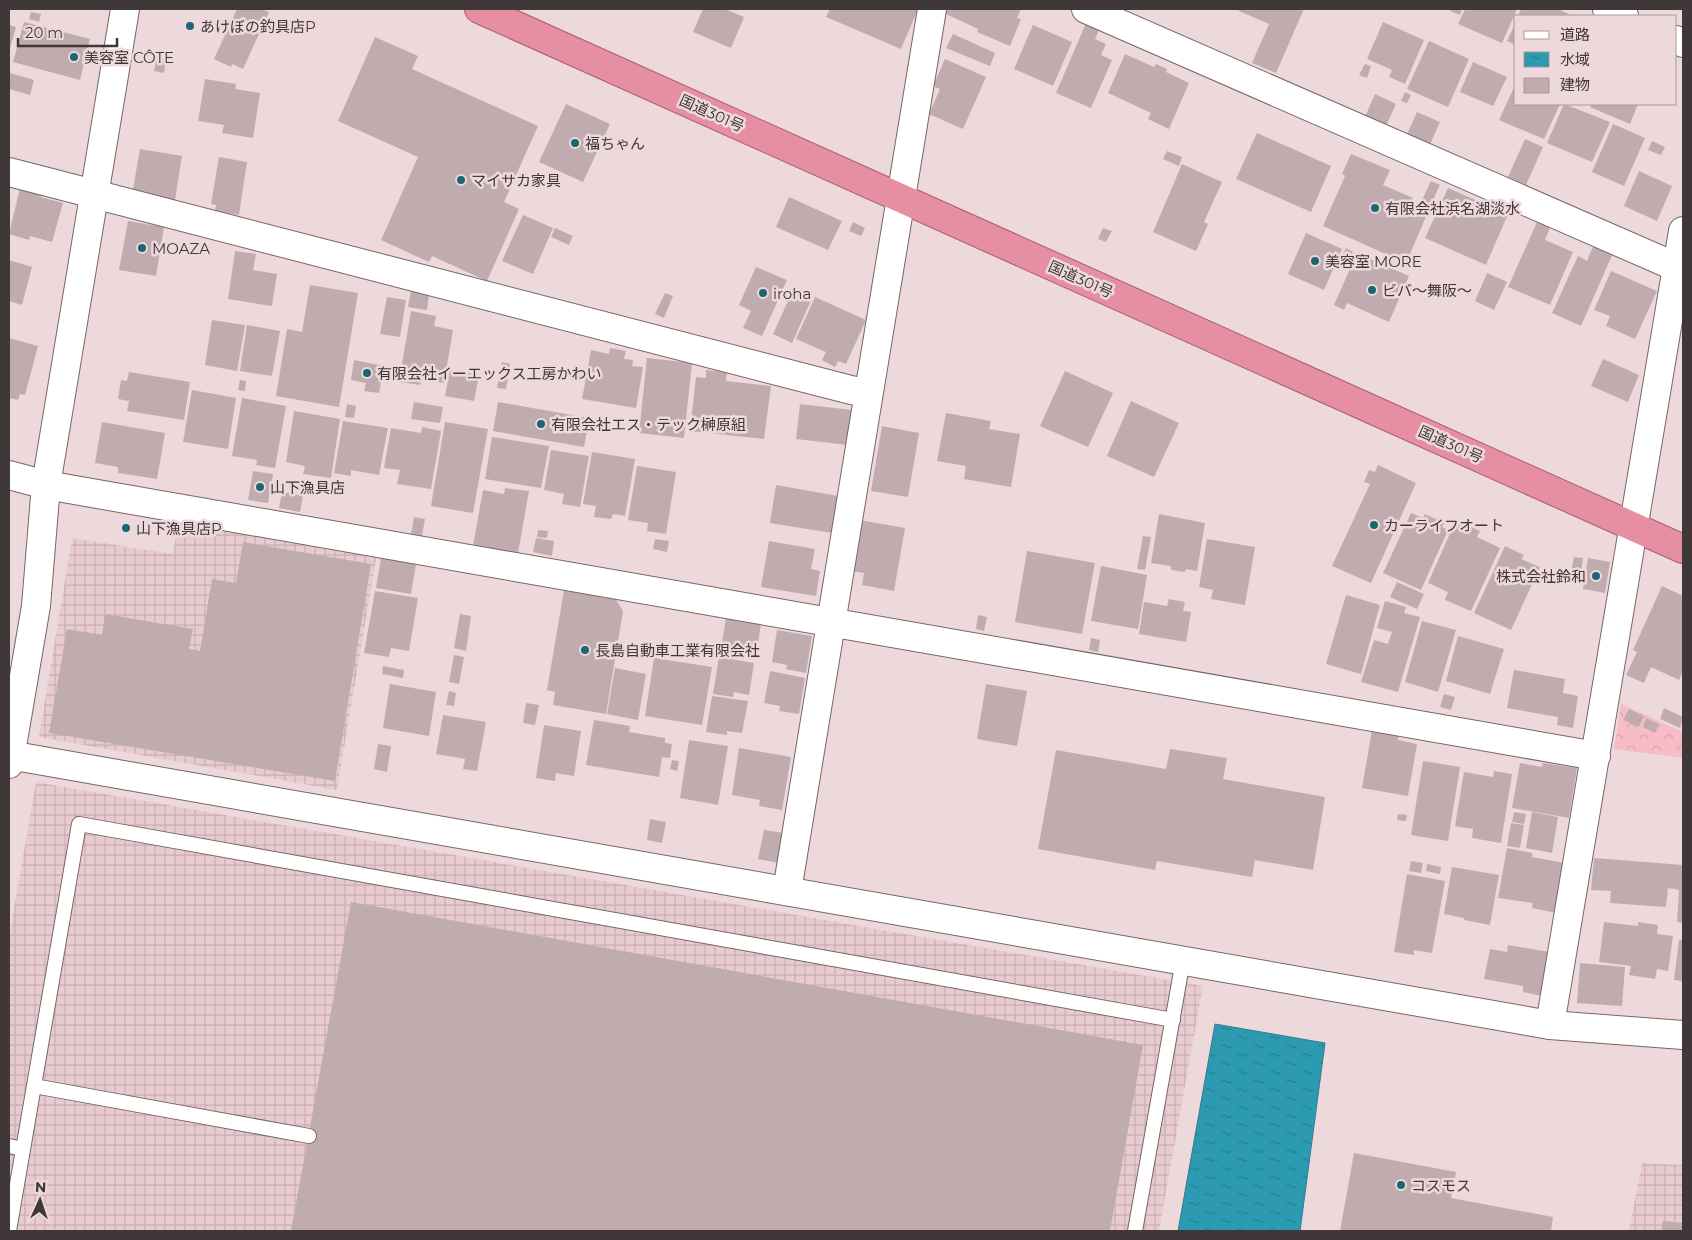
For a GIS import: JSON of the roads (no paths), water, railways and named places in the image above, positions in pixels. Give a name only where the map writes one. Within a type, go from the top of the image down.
[{"type":"highway","name":"国道301号","points":[[479,9],[1683,549]]},
{"type":"street","points":[[126,9],[46,485],[36,606],[9,758],[787,891],[1550,1025],[1683,1035]]},
{"type":"street","points":[[787,891],[932,9]]},
{"type":"street","points":[[1086,9],[1680,269]]},
{"type":"street","points":[[1607,9],[1622,15]]},
{"type":"street","points":[[9,172],[868,393]]},
{"type":"street","points":[[1550,1025],[1634,526],[1680,269],[1683,231]]},
{"type":"street","points":[[9,475],[46,485],[1596,756]]},
{"type":"lane","points":[[9,1231],[80,824],[1173,1020]]},
{"type":"lane","points":[[1134,1231],[1184,960]]},
{"type":"lane","points":[[34,1086],[309,1136]]},
{"type":"lane","points":[[9,1146],[23,1149]]},
{"type":"water","points":[[1215,1024],[1325,1043],[1300,1231],[1178,1231]]},
{"type":"place","name":"あけぼの釣具店P","points":[[190,26]]},
{"type":"place","name":"美容室 CÔTE","points":[[74,57]]},
{"type":"place","name":"福ちゃん","points":[[575,143]]},
{"type":"place","name":"マイサカ家具","points":[[461,180]]},
{"type":"place","name":"有限会社浜名湖淡水","points":[[1375,208]]},
{"type":"place","name":"MOAZA","points":[[142,248]]},
{"type":"place","name":"美容室 MORE","points":[[1315,261]]},
{"type":"place","name":"ビバ～舞阪～","points":[[1372,290]]},
{"type":"place","name":"iroha","points":[[763,293]]},
{"type":"place","name":"有限会社イーエックス工房かわい","points":[[367,373]]},
{"type":"place","name":"有限会社エス・テック榊原組","points":[[541,424]]},
{"type":"place","name":"山下漁具店","points":[[260,487]]},
{"type":"place","name":"カーライフオート","points":[[1374,525]]},
{"type":"place","name":"山下漁具店P","points":[[126,528]]},
{"type":"place","name":"株式会社鈴和","points":[[1596,576]]},
{"type":"place","name":"長島自動車工業有限会社","points":[[585,650]]},
{"type":"place","name":"コスモス","points":[[1401,1185]]}]
